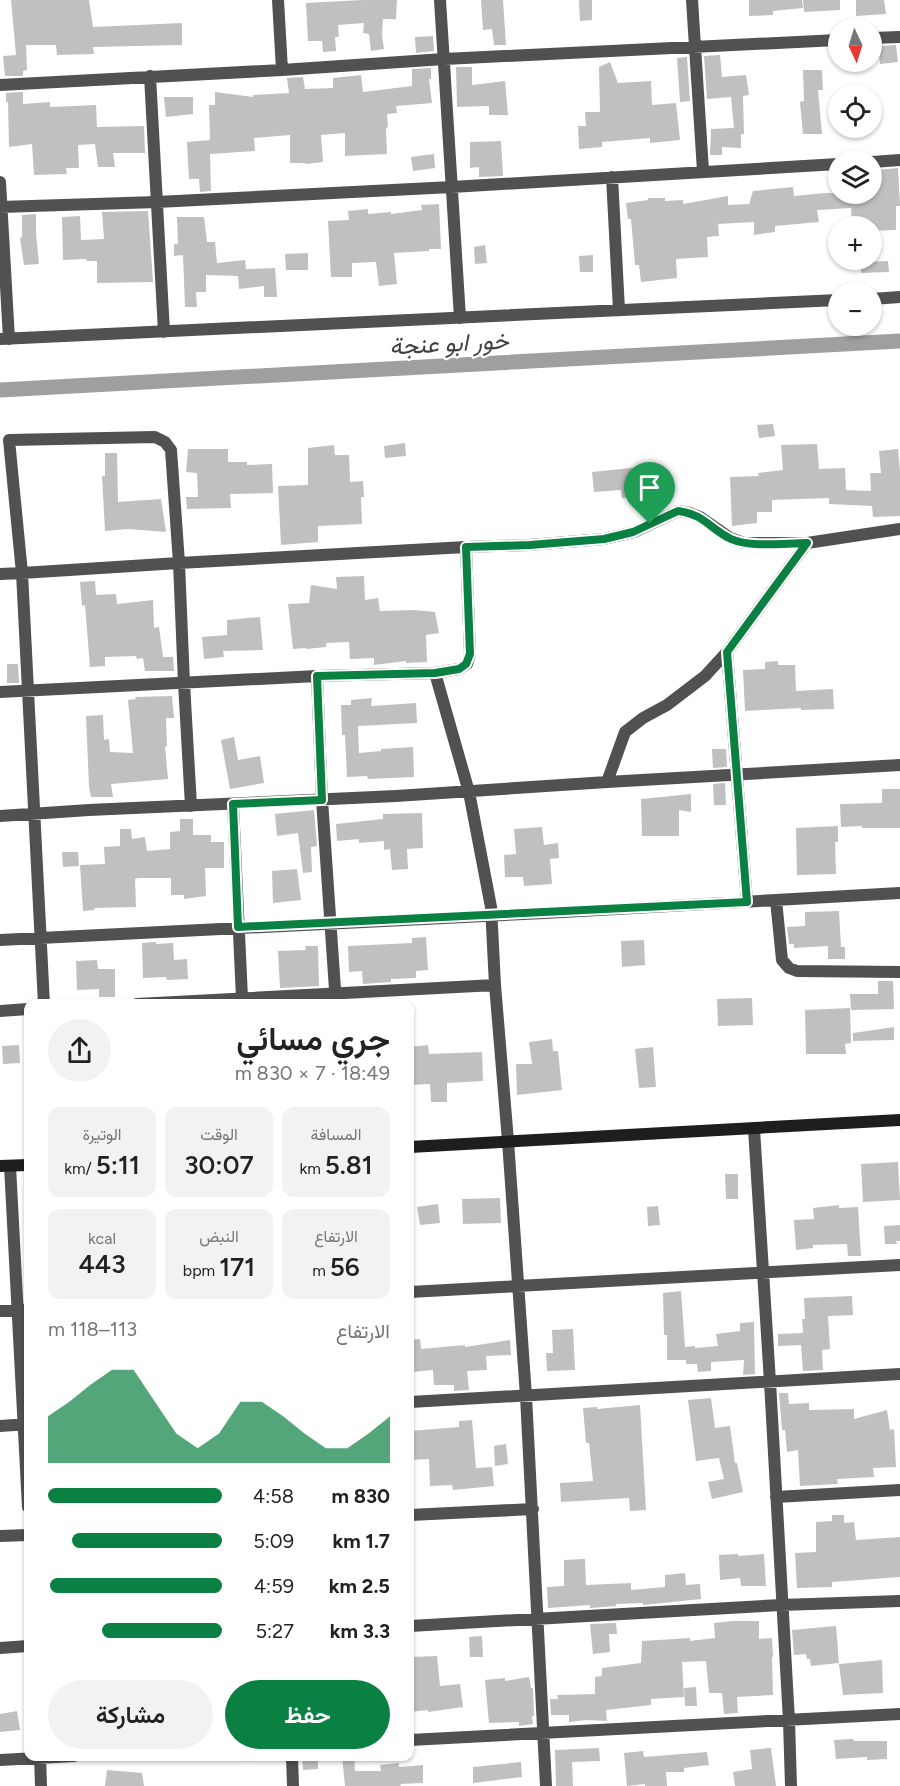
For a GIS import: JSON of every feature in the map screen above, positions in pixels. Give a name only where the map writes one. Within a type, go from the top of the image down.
[{"type":"main road","points":[[414,1147],[900,1120]]},
{"type":"main road","points":[[5,1166],[24,1165]]},
{"type":"street","points":[[278,0],[282,70]]},
{"type":"street","points":[[440,0],[460,318]]},
{"type":"street","points":[[692,0],[703,171]]},
{"type":"street","points":[[882,38],[900,37]]},
{"type":"street","points":[[0,85],[444,59],[828,40]]},
{"type":"street","points":[[150,76],[164,332]]},
{"type":"street","points":[[882,161],[900,160]]},
{"type":"street","points":[[1,206],[157,202],[828,165]]},
{"type":"street","points":[[612,177],[620,310]]},
{"type":"street","points":[[0,182],[4,339],[828,300]]},
{"type":"street","points":[[882,298],[900,297]]},
{"type":"street","points":[[44,999],[22,573],[4,441],[155,437],[165,442],[171,450],[191,806]]},
{"type":"street","points":[[0,574],[604,539],[633,532],[678,511],[700,517],[730,538],[744,543],[807,543],[900,529]]},
{"type":"street","points":[[607,782],[625,732],[694,686],[727,652],[807,543]]},
{"type":"street","points":[[0,692],[317,676],[435,673],[459,669],[466,664],[470,654],[466,547]]},
{"type":"street","points":[[727,652],[747,902]]},
{"type":"street","points":[[435,673],[469,792],[492,915],[495,985],[526,1396],[546,1786]]},
{"type":"street","points":[[317,676],[322,800],[335,998]]},
{"type":"street","points":[[0,816],[469,792],[900,765]]},
{"type":"street","points":[[233,804],[242,998]]},
{"type":"street","points":[[0,940],[900,893]]},
{"type":"street","points":[[776,900],[782,960],[789,968],[797,971],[900,972]]},
{"type":"street","points":[[224,999],[335,998],[495,985]]},
{"type":"street","points":[[0,1011],[24,1009]]},
{"type":"street","points":[[754,1129],[791,1786]]},
{"type":"street","points":[[5,1166],[23,1310],[24,1348]]},
{"type":"street","points":[[414,1292],[900,1265]]},
{"type":"street","points":[[0,1311],[23,1310]]},
{"type":"street","points":[[414,1402],[900,1374]]},
{"type":"street","points":[[0,1426],[24,1424]]},
{"type":"street","points":[[776,1497],[900,1490]]},
{"type":"street","points":[[414,1515],[533,1509]]},
{"type":"street","points":[[0,1536],[24,1534]]},
{"type":"street","points":[[414,1626],[781,1605],[900,1601]]},
{"type":"street","points":[[0,1648],[24,1646]]},
{"type":"street","points":[[414,1740],[900,1714]]},
{"type":"street","points":[[0,1760],[24,1758]]},
{"type":"street","points":[[40,1761],[41,1786]]},
{"type":"street","points":[[292,1761],[293,1786]]},
{"type":"building","points":[[11,0],[89,0],[93,27],[182,23],[182,45],[93,47],[94,54],[57,55],[56,45],[26,45],[27,70],[23,71],[23,76],[5,76],[3,56],[16,55]]},
{"type":"building","points":[[397,0],[396,19],[383,19],[384,49],[371,51],[369,34],[363,33],[364,23],[338,25],[339,37],[335,37],[336,51],[323,52],[322,41],[308,41],[306,3]]},
{"type":"building","points":[[481,0],[503,0],[506,45],[494,45],[492,29],[483,30]]},
{"type":"building","points":[[579,0],[592,0],[592,20],[580,21]]},
{"type":"building","points":[[749,0],[802,0],[803,8],[773,11],[773,15],[749,16]]},
{"type":"building","points":[[803,0],[840,0],[840,10],[804,12]]},
{"type":"building","points":[[856,0],[884,0],[886,14],[856,16]]},
{"type":"building","points":[[433,36],[434,51],[416,53],[415,37]]},
{"type":"building","points":[[896,45],[898,62],[882,64],[882,46]]},
{"type":"building","points":[[720,55],[722,77],[746,75],[749,95],[743,96],[744,134],[741,134],[741,148],[722,147],[722,155],[710,155],[711,129],[734,128],[731,97],[707,99],[704,56]]},
{"type":"building","points":[[687,57],[690,101],[680,102],[677,58]]},
{"type":"building","points":[[610,62],[618,83],[651,81],[652,105],[676,103],[680,140],[650,143],[650,138],[602,142],[602,147],[579,149],[578,126],[586,126],[585,112],[600,112],[599,67]]},
{"type":"building","points":[[456,67],[472,67],[472,85],[505,81],[508,115],[489,115],[489,106],[457,107]]},
{"type":"building","points":[[431,68],[431,79],[429,79],[432,103],[396,106],[397,113],[387,114],[387,154],[345,156],[345,133],[321,135],[323,162],[290,163],[290,135],[254,138],[255,151],[210,154],[211,191],[200,192],[199,179],[189,179],[187,142],[210,140],[209,105],[215,105],[215,92],[253,97],[253,95],[289,93],[287,78],[303,77],[305,89],[333,88],[333,78],[361,75],[363,92],[412,86],[412,69]]},
{"type":"building","points":[[803,70],[822,70],[823,90],[818,90],[822,134],[803,134],[800,102],[804,101]]},
{"type":"building","points":[[23,92],[23,104],[50,102],[50,107],[96,105],[97,127],[144,126],[145,153],[113,153],[115,167],[98,167],[95,144],[78,145],[79,168],[66,168],[67,174],[34,175],[32,144],[9,147],[6,93]]},
{"type":"building","points":[[164,97],[193,97],[193,114],[166,117]]},
{"type":"building","points":[[501,141],[503,176],[479,177],[479,167],[470,168],[470,142]]},
{"type":"building","points":[[434,154],[435,168],[413,171],[411,157]]},
{"type":"building","points":[[898,168],[900,206],[896,206],[896,230],[882,231],[882,216],[851,216],[851,208],[817,210],[819,222],[775,226],[775,232],[754,235],[754,222],[718,224],[719,236],[707,237],[708,257],[676,259],[677,278],[641,282],[639,265],[635,265],[631,219],[628,219],[626,203],[648,200],[648,198],[665,198],[665,201],[683,200],[683,204],[728,196],[728,205],[749,204],[753,191],[793,187],[794,196],[828,193],[828,204],[882,204],[882,169]]},
{"type":"building","points":[[439,204],[441,249],[394,253],[397,284],[379,286],[376,262],[352,263],[352,277],[331,277],[328,221],[349,220],[348,211],[368,209],[368,214],[391,212],[391,214],[422,210],[421,205]]},
{"type":"building","points":[[148,211],[153,282],[97,283],[97,261],[63,260],[62,217],[80,216],[81,240],[104,239],[102,212]]},
{"type":"building","points":[[36,214],[39,264],[24,265],[20,238],[22,237],[22,215]]},
{"type":"building","points":[[177,217],[204,217],[207,242],[215,242],[217,263],[245,260],[246,269],[275,268],[277,297],[264,297],[264,286],[239,289],[238,276],[206,275],[206,292],[196,292],[197,307],[185,307],[183,255],[174,256],[174,244],[178,244]]},
{"type":"building","points":[[485,245],[487,263],[475,264],[474,247]]},
{"type":"building","points":[[308,253],[308,270],[286,270],[285,254]]},
{"type":"building","points":[[593,255],[593,272],[580,272],[579,256]]},
{"type":"building","points":[[882,261],[888,261],[889,272],[861,273],[861,270],[882,270]]},
{"type":"building","points":[[773,424],[775,436],[759,438],[757,425]]},
{"type":"building","points":[[405,443],[406,456],[385,458],[384,446]]},
{"type":"building","points":[[817,444],[819,469],[845,468],[846,490],[871,491],[870,473],[881,473],[879,451],[898,449],[900,516],[873,517],[872,506],[829,504],[829,498],[772,500],[772,512],[757,512],[757,523],[732,526],[730,477],[759,476],[758,473],[783,470],[781,445]]},
{"type":"building","points":[[334,445],[335,455],[349,455],[350,482],[363,481],[362,524],[318,526],[318,542],[281,545],[278,486],[308,485],[308,448]]},
{"type":"building","points":[[188,449],[228,449],[228,462],[247,462],[247,465],[272,464],[273,493],[230,494],[231,508],[187,509],[186,497],[198,497],[197,473],[186,472]]},
{"type":"building","points":[[105,453],[117,453],[118,502],[161,499],[166,532],[128,529],[105,531],[102,476],[105,476]]},
{"type":"building","points":[[640,467],[640,470],[664,469],[664,496],[622,498],[621,490],[594,492],[592,472]]},
{"type":"building","points":[[364,576],[365,600],[378,598],[380,611],[435,612],[439,633],[426,635],[427,662],[406,663],[406,661],[374,665],[374,658],[350,659],[349,642],[326,643],[326,647],[293,649],[288,604],[309,603],[311,585],[337,589],[336,577]]},
{"type":"building","points":[[95,581],[96,595],[116,594],[117,604],[153,600],[154,628],[159,627],[163,657],[173,657],[174,671],[145,671],[143,658],[137,659],[136,656],[105,657],[105,666],[90,667],[85,605],[82,606],[80,582]]},
{"type":"building","points":[[260,617],[263,650],[223,651],[224,657],[204,659],[202,637],[227,635],[227,620]]},
{"type":"building","points":[[778,661],[778,665],[795,665],[796,691],[833,689],[834,709],[745,711],[743,670],[765,669],[765,662]]},
{"type":"building","points":[[7,664],[18,664],[19,683],[7,683]]},
{"type":"building","points":[[172,696],[174,718],[166,718],[167,746],[165,747],[168,779],[111,784],[113,797],[91,797],[86,716],[103,715],[104,740],[109,739],[110,752],[133,753],[128,700],[136,699],[135,697]]},
{"type":"building","points":[[372,698],[371,706],[416,703],[417,723],[358,726],[359,753],[413,747],[414,777],[368,779],[367,776],[347,777],[341,705],[351,705],[351,700]]},
{"type":"building","points":[[234,737],[238,760],[260,756],[264,783],[230,789],[221,740]]},
{"type":"building","points":[[712,749],[726,749],[727,767],[713,768]]},
{"type":"building","points":[[725,783],[726,805],[714,805],[713,784]]},
{"type":"building","points":[[882,789],[900,789],[900,828],[841,827],[840,804],[882,803]]},
{"type":"building","points":[[691,794],[691,812],[679,810],[679,836],[642,836],[641,799]]},
{"type":"building","points":[[314,810],[317,846],[311,847],[312,872],[303,873],[298,833],[277,836],[275,814]]},
{"type":"building","points":[[422,813],[423,848],[407,849],[408,869],[392,870],[390,849],[384,850],[384,841],[359,843],[359,839],[337,841],[336,824],[383,819],[383,814]]},
{"type":"building","points":[[180,819],[193,819],[193,835],[211,835],[211,842],[224,842],[224,868],[205,868],[206,896],[184,899],[184,895],[171,895],[171,878],[138,878],[135,879],[136,907],[94,908],[95,910],[83,911],[80,865],[105,864],[104,847],[120,846],[120,829],[131,829],[132,839],[145,837],[147,851],[170,849],[170,832],[180,831]]},
{"type":"building","points":[[838,826],[838,842],[835,842],[836,874],[797,875],[796,828]]},
{"type":"building","points":[[542,827],[544,845],[558,843],[559,858],[550,859],[552,884],[524,886],[523,877],[505,877],[504,855],[516,854],[514,829]]},
{"type":"building","points":[[62,852],[78,852],[79,866],[63,867]]},
{"type":"building","points":[[297,869],[301,900],[273,903],[272,871]]},
{"type":"building","points":[[839,911],[841,947],[845,947],[845,959],[828,959],[828,946],[794,948],[794,944],[789,944],[787,927],[805,926],[805,912]]},
{"type":"building","points":[[426,937],[428,970],[416,971],[416,978],[391,979],[391,982],[363,984],[362,971],[349,972],[348,946],[412,943],[412,938]]},
{"type":"building","points":[[644,940],[645,965],[622,967],[621,941]]},
{"type":"building","points":[[156,942],[156,944],[173,943],[174,960],[187,959],[188,979],[143,978],[142,943]]},
{"type":"building","points":[[305,946],[318,946],[319,986],[280,988],[278,951],[306,950]]},
{"type":"building","points":[[97,960],[98,969],[115,969],[115,997],[99,997],[99,989],[77,990],[76,961]]},
{"type":"building","points":[[878,981],[893,981],[894,1009],[851,1010],[850,994],[878,994]]},
{"type":"building","points":[[752,998],[753,1025],[718,1026],[717,999]]},
{"type":"building","points":[[850,1008],[851,1043],[845,1044],[846,1054],[806,1054],[805,1010]]},
{"type":"building","points":[[894,1027],[894,1040],[853,1041],[853,1033]]},
{"type":"building","points":[[552,1039],[553,1051],[558,1051],[562,1090],[517,1095],[516,1064],[532,1064],[529,1042]]},
{"type":"building","points":[[19,1045],[20,1063],[3,1064],[2,1046]]},
{"type":"building","points":[[428,1045],[429,1054],[482,1052],[483,1081],[447,1083],[447,1102],[431,1102],[430,1084],[414,1085],[414,1047]]},
{"type":"building","points":[[653,1047],[656,1087],[639,1088],[635,1049]]},
{"type":"building","points":[[898,1162],[900,1200],[863,1202],[861,1164]]},
{"type":"building","points":[[725,1174],[738,1174],[738,1199],[726,1199]]},
{"type":"building","points":[[500,1198],[501,1223],[463,1224],[462,1199]]},
{"type":"building","points":[[438,1204],[440,1223],[420,1225],[417,1207]]},
{"type":"building","points":[[839,1205],[839,1208],[858,1207],[861,1256],[848,1256],[847,1244],[813,1245],[813,1248],[796,1250],[794,1220],[814,1219],[813,1208]]},
{"type":"building","points":[[658,1206],[660,1225],[648,1226],[647,1207]]},
{"type":"building","points":[[900,1225],[900,1241],[896,1241],[897,1244],[885,1244],[884,1226]]},
{"type":"building","points":[[681,1291],[685,1347],[718,1346],[716,1334],[740,1331],[740,1323],[754,1322],[755,1374],[743,1375],[744,1360],[711,1362],[711,1371],[698,1372],[697,1364],[686,1364],[686,1360],[667,1360],[663,1293]]},
{"type":"building","points":[[852,1296],[853,1315],[828,1316],[830,1349],[822,1350],[823,1370],[803,1371],[801,1345],[778,1346],[778,1334],[803,1333],[804,1298]]},
{"type":"building","points":[[573,1329],[575,1370],[547,1371],[546,1353],[553,1353],[552,1330]]},
{"type":"building","points":[[420,1339],[421,1349],[465,1345],[465,1347],[510,1340],[511,1355],[486,1356],[487,1370],[467,1371],[469,1390],[454,1391],[454,1385],[434,1385],[433,1370],[414,1372],[414,1340]]},
{"type":"building","points":[[779,1393],[788,1393],[789,1404],[809,1403],[809,1410],[854,1409],[854,1419],[887,1410],[890,1430],[894,1429],[896,1467],[873,1468],[874,1477],[837,1479],[838,1484],[800,1486],[798,1450],[787,1452],[785,1430],[782,1430]]},
{"type":"building","points":[[711,1398],[715,1428],[730,1426],[735,1463],[737,1463],[743,1492],[712,1499],[708,1482],[724,1479],[719,1458],[696,1461],[688,1400]]},
{"type":"building","points":[[640,1405],[646,1510],[630,1511],[629,1498],[561,1502],[560,1483],[593,1481],[583,1408]]},
{"type":"building","points":[[472,1420],[476,1468],[492,1467],[494,1486],[453,1490],[452,1485],[430,1486],[429,1459],[414,1460],[414,1431],[459,1427],[459,1421]]},
{"type":"building","points":[[506,1444],[508,1464],[495,1466],[494,1446]]},
{"type":"building","points":[[832,1515],[844,1515],[844,1523],[854,1522],[856,1540],[900,1537],[900,1577],[832,1582],[832,1587],[797,1588],[795,1553],[816,1552],[816,1522],[832,1521]]},
{"type":"building","points":[[738,1554],[738,1556],[764,1554],[766,1586],[741,1586],[740,1578],[720,1580],[719,1555]]},
{"type":"building","points":[[585,1559],[586,1585],[631,1583],[631,1590],[665,1587],[665,1575],[685,1573],[686,1585],[700,1584],[701,1599],[643,1605],[643,1603],[590,1608],[590,1605],[548,1608],[547,1587],[564,1586],[564,1560]]},
{"type":"building","points":[[759,1621],[759,1639],[772,1638],[773,1695],[737,1697],[738,1713],[724,1714],[722,1693],[709,1693],[706,1661],[682,1662],[684,1697],[651,1699],[651,1705],[606,1710],[607,1721],[569,1722],[569,1715],[551,1715],[550,1699],[558,1699],[557,1695],[595,1694],[595,1677],[602,1676],[602,1668],[641,1663],[642,1641],[690,1638],[690,1641],[715,1638],[714,1623]]},
{"type":"building","points":[[616,1623],[617,1634],[609,1634],[610,1652],[593,1654],[590,1624]]},
{"type":"building","points":[[836,1626],[839,1663],[811,1666],[806,1654],[794,1655],[792,1630]]},
{"type":"building","points":[[482,1636],[483,1657],[470,1657],[469,1637]]},
{"type":"building","points":[[437,1656],[440,1686],[460,1684],[463,1707],[414,1712],[414,1657]]},
{"type":"building","points":[[882,1660],[883,1693],[843,1695],[839,1664]]},
{"type":"building","points":[[529,1677],[531,1688],[533,1688],[533,1724],[519,1726],[519,1722],[489,1723],[485,1680],[505,1678],[505,1681]]},
{"type":"building","points":[[696,1687],[697,1706],[685,1706],[684,1688]]},
{"type":"building","points":[[17,1711],[20,1730],[0,1732],[0,1714]]},
{"type":"building","points":[[853,1739],[854,1741],[887,1741],[887,1759],[867,1760],[867,1757],[836,1759],[834,1740]]},
{"type":"building","points":[[599,1748],[600,1761],[572,1762],[573,1786],[556,1786],[555,1750]]},
{"type":"building","points":[[771,1748],[776,1786],[735,1786],[733,1772],[752,1769],[750,1750]]},
{"type":"building","points":[[643,1751],[644,1757],[707,1752],[709,1765],[684,1768],[684,1772],[666,1772],[667,1786],[645,1786],[645,1784],[627,1786],[624,1753]]},
{"type":"building","points":[[302,1761],[318,1761],[318,1769],[303,1770]]},
{"type":"building","points":[[342,1761],[354,1761],[355,1771],[381,1771],[380,1765],[399,1763],[399,1767],[423,1765],[423,1783],[400,1784],[401,1786],[345,1786]]},
{"type":"building","points":[[521,1762],[522,1777],[473,1783],[473,1767]]},
{"type":"building","points":[[107,1770],[142,1773],[144,1786],[105,1786]]},
{"type":"waterway","name":"خور ابو عنجة","points":[[0,390],[900,341]]},
{"type":"route","points":[[678,511],[700,517],[730,538],[744,543],[807,543],[727,652],[747,902],[238,927],[233,804],[322,800],[317,676],[435,673],[459,669],[466,664],[470,654],[466,547],[604,539],[633,532],[650,524],[678,511]]}]
